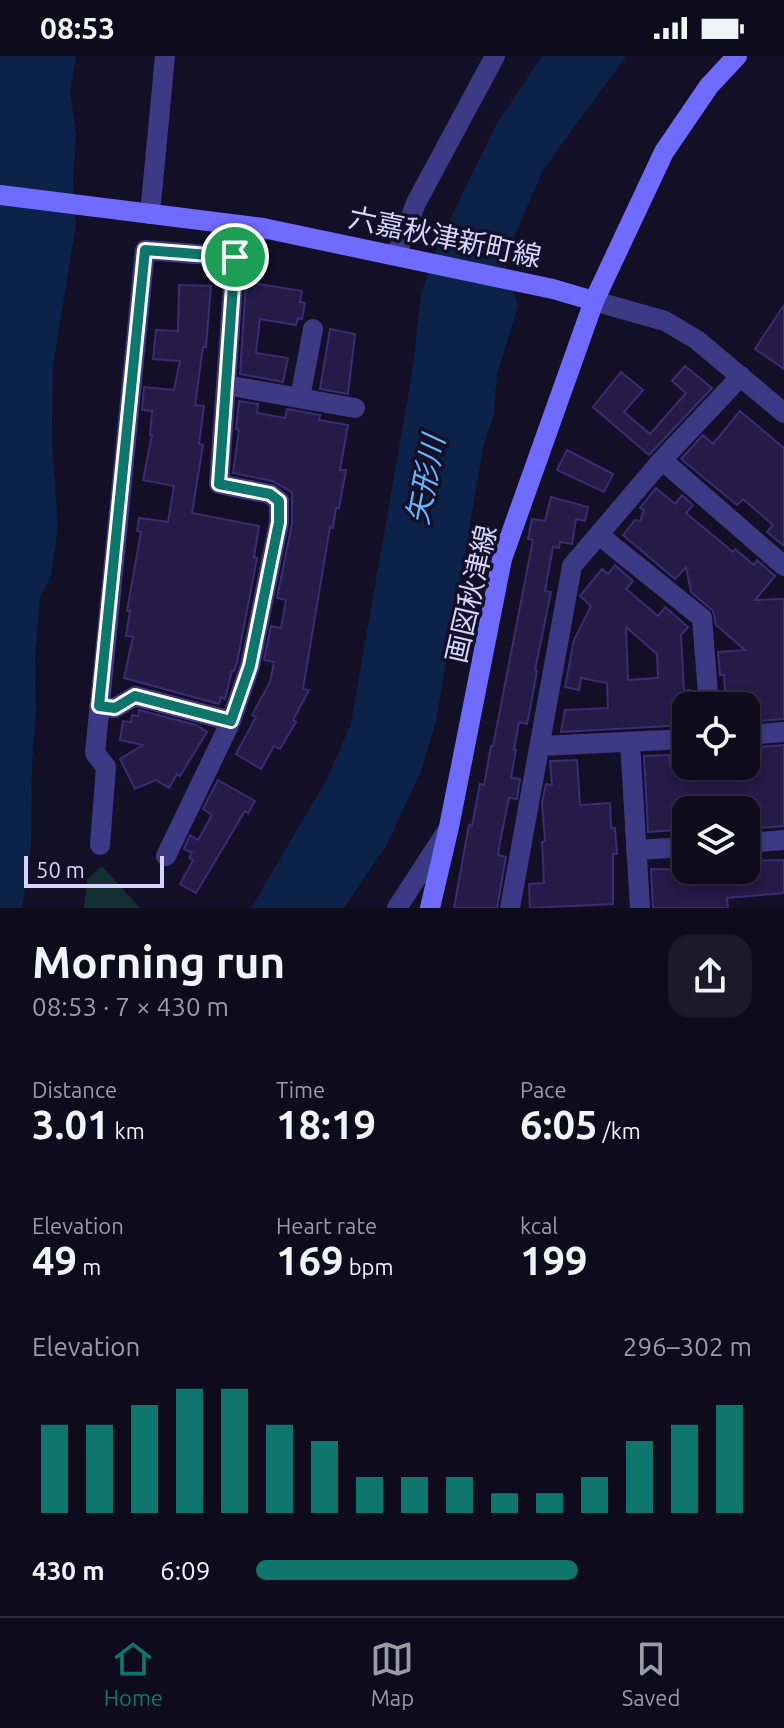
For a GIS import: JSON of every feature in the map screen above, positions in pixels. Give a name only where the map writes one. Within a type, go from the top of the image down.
[{"type":"main road","points":[[594,301],[664,152],[709,86],[737,56]]},
{"type":"main road","name":"六嘉秋津新町線","points":[[0,195],[263,228],[553,289],[594,301]]},
{"type":"main road","name":"画図秋津線","points":[[430,908],[502,559],[594,301]]},
{"type":"street","points":[[150,214],[165,56]]},
{"type":"street","points":[[396,255],[416,203],[495,56]]},
{"type":"street","points":[[166,856],[231,721],[254,651],[279,522],[279,501],[270,494],[219,484],[235,257],[263,228]]},
{"type":"street","points":[[100,845],[106,767],[95,753],[145,250],[235,257]]},
{"type":"street","points":[[594,301],[665,321],[697,340],[784,413]]},
{"type":"street","points":[[300,398],[313,329]]},
{"type":"street","points":[[510,908],[572,566],[662,460],[741,376]]},
{"type":"street","points":[[226,385],[355,408]]},
{"type":"street","points":[[662,460],[784,566]]},
{"type":"street","points":[[599,535],[702,618],[708,692]]},
{"type":"street","points":[[99,706],[115,708],[135,696],[231,721]]},
{"type":"street","points":[[760,734],[784,732]]},
{"type":"street","points":[[540,746],[672,740]]},
{"type":"street","points":[[630,742],[640,908]]},
{"type":"street","points":[[397,908],[449,827]]},
{"type":"street","points":[[760,842],[784,840]]},
{"type":"street","points":[[636,850],[672,848]]},
{"type":"green space","points":[[102,866],[140,908],[84,908],[87,879]]},
{"type":"water","points":[[0,56],[76,56],[70,92],[76,133],[73,180],[76,224],[53,366],[52,442],[58,526],[51,575],[40,598],[35,656],[31,847],[22,908],[0,908]]},
{"type":"water","name":"矢形川","points":[[542,56],[626,56],[543,170],[504,260],[518,306],[497,374],[494,414],[484,443],[436,721],[421,771],[387,844],[344,908],[251,908],[328,777],[351,723],[412,373],[421,294],[440,240],[496,125]]},
{"type":"building","points":[[246,282],[302,291],[300,302],[305,303],[302,319],[298,318],[296,325],[260,319],[256,353],[288,358],[283,382],[240,374]]},
{"type":"building","points":[[179,285],[211,286],[206,347],[203,347],[195,405],[204,406],[199,444],[203,445],[192,513],[259,526],[254,557],[257,558],[237,663],[225,699],[221,697],[219,704],[124,678],[133,637],[126,636],[130,611],[127,611],[141,532],[137,531],[139,518],[168,522],[174,486],[143,480],[152,435],[152,411],[142,410],[144,387],[174,390],[180,361],[153,359],[156,330],[178,331]]},
{"type":"building","points":[[784,305],[784,369],[755,349]]},
{"type":"building","points":[[330,329],[355,334],[348,394],[320,389]]},
{"type":"building","points":[[685,366],[712,388],[649,455],[593,407],[621,372],[643,390],[624,412],[650,434],[686,393],[672,381]]},
{"type":"building","points":[[239,401],[258,404],[257,413],[285,418],[287,409],[320,415],[319,420],[348,425],[340,470],[346,470],[339,508],[336,508],[333,528],[330,527],[303,689],[309,690],[293,720],[296,722],[280,749],[274,746],[261,769],[236,754],[270,682],[274,662],[264,660],[271,626],[281,628],[286,600],[277,598],[292,524],[292,492],[272,481],[233,473],[239,430],[236,429]]},
{"type":"building","points":[[740,411],[784,448],[784,546],[767,532],[773,525],[743,499],[737,505],[681,459],[703,435],[713,444]]},
{"type":"building","points":[[567,450],[613,474],[604,492],[557,470]]},
{"type":"building","points":[[656,488],[675,504],[682,495],[693,505],[686,513],[733,552],[735,549],[754,565],[757,560],[775,576],[755,600],[784,599],[784,719],[760,721],[760,692],[725,692],[718,652],[745,650],[716,625],[713,611],[691,592],[686,567],[675,579],[623,535],[635,520],[640,521],[644,510],[640,508]]},
{"type":"building","points":[[551,497],[588,507],[585,521],[576,519],[572,544],[560,542],[559,548],[553,547],[545,591],[551,592],[531,704],[527,724],[519,722],[514,750],[511,778],[520,779],[517,799],[509,798],[500,842],[498,855],[506,857],[497,908],[454,908],[469,825],[472,826],[480,784],[484,785],[493,746],[533,540],[528,539],[532,519],[545,521]]},
{"type":"building","points":[[615,565],[633,581],[626,589],[658,616],[665,607],[688,627],[681,635],[684,691],[690,692],[672,692],[672,726],[561,732],[565,710],[608,708],[607,683],[581,678],[579,690],[565,687],[574,640],[591,606],[580,596],[602,569],[608,574]],"holes":[[[626,627],[657,654],[658,678],[628,680]]]},
{"type":"building","points":[[139,710],[196,725],[207,732],[169,788],[156,780],[135,789],[120,759],[143,745],[120,740],[123,721],[131,722],[132,715],[138,716]]},
{"type":"building","points":[[784,745],[784,826],[760,828],[760,796],[672,796],[672,830],[648,832],[644,756],[669,755],[672,780],[760,780],[760,747]]},
{"type":"building","points":[[577,760],[580,805],[610,803],[611,828],[615,828],[617,854],[613,854],[613,904],[530,908],[529,884],[544,883],[542,803],[546,784],[552,785],[550,761]]},
{"type":"building","points":[[218,780],[255,801],[248,813],[245,811],[196,893],[180,884],[193,860],[189,858],[192,853],[184,849],[190,835],[198,840],[212,815],[203,809]]},
{"type":"building","points":[[784,860],[784,893],[727,898],[728,908],[653,908],[651,869],[672,869],[672,884],[760,884],[760,861]]},
{"type":"route","points":[[145,250],[235,257],[219,484],[270,494],[279,501],[279,522],[250,666],[231,721],[135,696],[115,708],[99,706],[145,250]]}]
